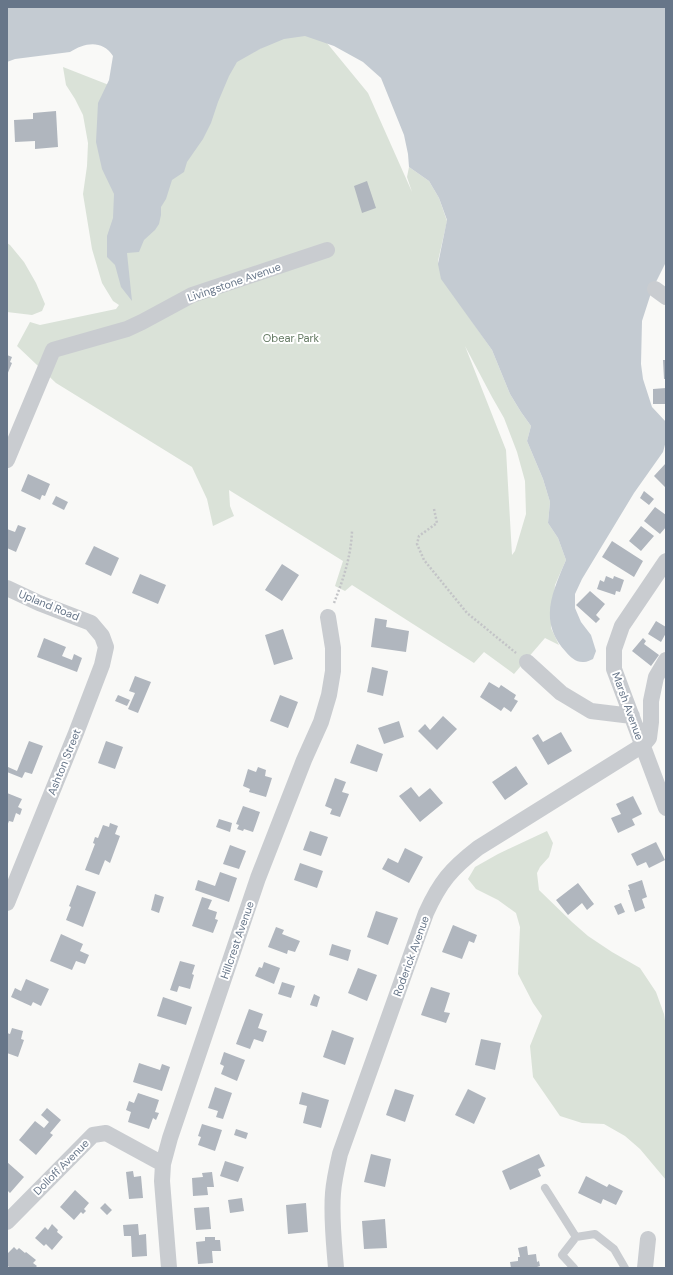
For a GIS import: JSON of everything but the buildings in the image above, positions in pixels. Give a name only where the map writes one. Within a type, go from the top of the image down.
[{"type":"street","name":"Livingstone Avenue","points":[[7,460],[54,350],[127,329],[192,295],[326,250]]},
{"type":"street","name":"Marsh Avenue","points":[[666,561],[622,626],[614,649],[614,669],[666,808]]},
{"type":"street","name":"Upland Road","points":[[7,588],[91,622]]},
{"type":"street","name":"Hillcrest Avenue","points":[[169,1268],[162,1181],[170,1138],[258,878],[304,760],[321,722],[330,695],[333,671],[333,648],[328,617]]},
{"type":"street","name":"Ashton Street","points":[[7,903],[102,665],[106,647],[102,636],[91,622]]},
{"type":"street","points":[[643,745],[649,738],[651,701],[656,677],[666,660]]},
{"type":"street","points":[[527,662],[561,693],[592,710],[632,716]]},
{"type":"street","name":"Roderick Avenue","points":[[336,1268],[332,1217],[335,1174],[340,1154],[426,913],[434,895],[445,878],[459,862],[478,848],[643,745]]},
{"type":"street","name":"Dolloff Avenue","points":[[7,1222],[93,1135],[106,1133],[164,1164]]},
{"type":"street","points":[[645,1268],[648,1239]]},
{"type":"lane","points":[[545,1188],[576,1237]]},
{"type":"lane","points":[[574,1268],[562,1255],[576,1237],[595,1234],[614,1249],[625,1268]]},
{"type":"path","points":[[434,509],[437,523],[419,536],[417,544],[424,560],[467,614],[527,662]]},
{"type":"path","points":[[328,617],[344,579],[348,563],[352,531]]},
{"type":"green space","name":"Obear Park","points":[[298,29],[322,37],[368,93],[412,192],[407,177],[409,167],[429,181],[439,198],[447,221],[438,261],[445,283],[492,350],[510,394],[531,426],[527,441],[543,479],[550,502],[548,523],[558,538],[566,560],[555,585],[551,628],[559,645],[545,638],[514,674],[484,652],[474,663],[352,585],[345,591],[335,586],[343,561],[229,490],[230,506],[234,516],[213,526],[207,499],[192,467],[56,383],[17,346],[30,322],[40,325],[116,309],[119,305],[113,301],[102,283],[92,249],[83,194],[87,166],[88,143],[83,115],[66,85],[63,67],[183,114],[186,87]],"holes":[[[465,346],[504,418],[517,452],[525,481],[526,514],[515,551],[512,555],[506,450]]]},
{"type":"green space","points":[[7,243],[24,262],[36,283],[45,304],[42,311],[32,315],[7,312]]},
{"type":"green space","points":[[547,831],[553,843],[549,857],[537,873],[539,890],[588,936],[640,968],[656,992],[664,1014],[666,1027],[666,1180],[640,1149],[625,1136],[604,1124],[582,1123],[560,1116],[533,1077],[530,1046],[542,1016],[533,1003],[518,974],[520,927],[516,913],[498,900],[476,889],[468,879],[475,867],[498,854]]},
{"type":"shaded area","points":[[7,7],[666,7],[666,262],[652,290],[642,321],[641,364],[643,379],[652,407],[666,422],[666,441],[663,452],[634,493],[582,579],[575,594],[575,608],[581,622],[591,635],[596,651],[593,659],[586,662],[576,661],[557,641],[552,630],[550,607],[552,596],[566,560],[558,538],[548,523],[550,502],[543,479],[527,441],[531,426],[510,394],[492,350],[441,279],[438,264],[447,220],[439,198],[429,181],[409,167],[404,135],[381,78],[363,62],[334,46],[305,36],[284,39],[260,49],[237,62],[229,76],[211,123],[203,139],[187,162],[184,172],[172,180],[166,199],[161,207],[159,224],[144,240],[139,252],[127,253],[132,301],[121,287],[115,265],[107,257],[107,236],[113,218],[114,194],[102,169],[96,142],[98,103],[109,80],[113,56],[104,47],[93,44],[81,46],[70,52],[15,59],[7,62]]}]
